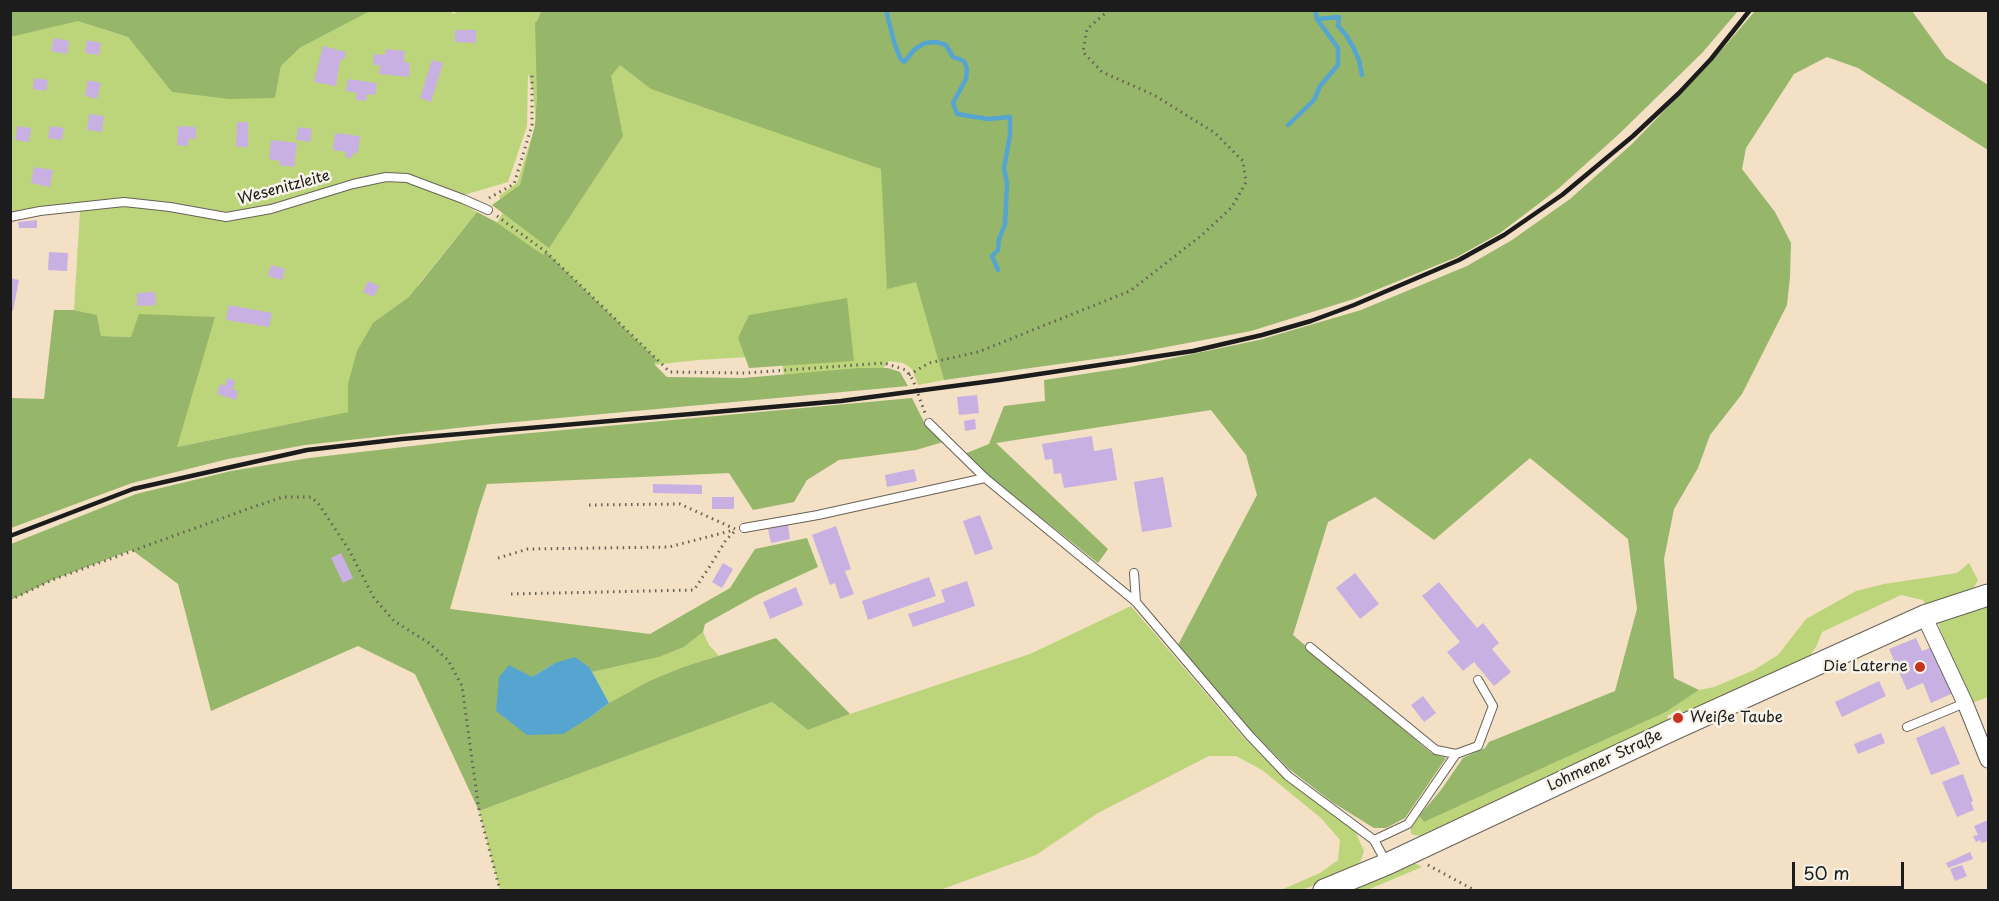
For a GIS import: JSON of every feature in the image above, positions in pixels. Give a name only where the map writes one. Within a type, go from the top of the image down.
[{"type":"main road","name":"Lohmener Straße","points":[[1324,891],[1924,616],[1989,595]]},
{"type":"street","points":[[1924,616],[1989,760]]},
{"type":"lane","name":"Wesenitzleite","points":[[10,217],[40,211],[124,202],[226,217],[271,209],[353,184],[386,177],[407,178],[488,210]]},
{"type":"lane","points":[[929,423],[985,478],[1136,602],[1249,735],[1288,776],[1374,840],[1387,864]]},
{"type":"lane","points":[[740,528],[818,515],[985,478]]},
{"type":"lane","points":[[1134,573],[1136,602]]},
{"type":"lane","points":[[1310,646],[1436,750],[1456,754],[1478,746],[1493,706],[1478,680]]},
{"type":"lane","points":[[1907,727],[1965,703]]},
{"type":"lane","points":[[1374,840],[1407,824],[1456,754]]},
{"type":"path","points":[[909,375],[929,363],[978,352],[1130,291],[1194,242],[1232,207],[1246,182],[1243,161],[1215,133],[1154,95],[1102,72],[1083,52],[1087,28],[1109,10]]},
{"type":"path","points":[[477,205],[514,184],[532,125],[532,74]]},
{"type":"path","points":[[488,210],[546,252],[670,372],[746,373],[884,363],[906,370],[929,423]]},
{"type":"path","points":[[10,600],[52,580],[256,506],[283,498],[311,498],[318,503],[349,550],[374,598],[394,621],[429,643],[448,660],[462,686],[479,811],[500,891]]},
{"type":"path","points":[[589,505],[680,504],[740,528]]},
{"type":"path","points":[[498,558],[528,549],[669,547],[740,528]]},
{"type":"path","points":[[511,594],[694,590],[726,540],[740,528]]},
{"type":"path","points":[[1408,854],[1474,891]]},
{"type":"green space","points":[[11,10],[448,10],[454,14],[458,10],[1651,11],[937,354],[944,380],[918,385],[912,369],[903,363],[889,361],[880,372],[786,389],[781,355],[698,360],[552,376],[348,394],[349,412],[177,447],[132,337],[101,336],[97,315],[74,310],[80,210],[123,206],[167,210],[224,220],[271,214],[351,188],[383,182],[406,182],[454,198],[477,212],[417,286],[476,257],[505,209],[499,196],[517,183],[536,124],[533,91],[528,73],[527,126],[508,182],[464,195],[404,173],[389,173],[354,179],[268,206],[226,212],[171,203],[125,199],[11,214],[10,37],[53,27]],"holes":[[[100,28],[301,47],[281,66],[275,98],[172,91],[128,37]]]},
{"type":"green space","points":[[541,10],[1738,11],[1702,53],[1619,134],[1558,189],[1500,233],[1457,257],[1354,299],[1251,331],[1124,355],[944,380],[916,282],[887,289],[881,169],[651,89],[620,65],[611,76],[623,136],[549,248],[492,205],[520,185],[535,125],[537,98],[535,23]]},
{"type":"green space","points":[[10,11],[370,11],[301,47],[281,66],[275,98],[229,99],[172,92],[128,37],[78,21],[11,37]]},
{"type":"green space","points":[[1755,11],[1912,11],[1946,58],[1988,85],[1988,150],[1858,68],[1827,57],[1794,74],[1746,148],[1742,169],[1775,212],[1791,243],[1787,305],[1742,394],[1710,435],[1698,468],[1674,509],[1664,559],[1674,678],[1699,690],[1666,712],[1424,822],[1419,816],[1441,790],[1463,758],[1485,748],[1489,742],[1615,691],[1637,609],[1628,539],[1530,458],[1434,540],[1375,497],[1328,522],[1293,635],[1431,753],[1446,758],[1405,818],[1386,828],[1374,828],[1332,802],[1288,768],[1251,730],[1178,645],[1257,495],[1246,455],[1211,410],[996,443],[1108,549],[1098,563],[964,454],[989,444],[1004,406],[1045,401],[1044,380],[1130,367],[1259,340],[1361,310],[1467,266],[1512,240],[1570,199],[1632,144],[1712,61]]},
{"type":"green space","points":[[477,212],[496,222],[543,255],[546,252],[657,360],[654,364],[667,377],[743,378],[859,368],[888,368],[900,372],[908,386],[493,424],[305,445],[228,459],[132,483],[11,528],[11,398],[44,399],[54,310],[74,310],[97,315],[101,336],[131,337],[139,314],[215,317],[177,447],[348,412],[348,384],[357,351],[373,323],[409,297]]},
{"type":"green space","points":[[847,298],[854,361],[749,368],[738,338],[749,315]]},
{"type":"green space","points":[[912,398],[925,424],[943,442],[916,450],[839,460],[807,480],[794,502],[753,510],[729,473],[487,484],[450,609],[650,634],[730,588],[755,549],[807,538],[818,567],[757,595],[705,624],[703,632],[684,647],[659,657],[592,672],[590,668],[555,663],[532,677],[589,718],[609,703],[649,681],[683,667],[776,638],[850,714],[808,730],[772,702],[479,811],[415,674],[358,646],[211,711],[178,584],[132,550],[52,580],[11,600],[11,544],[136,494],[231,471],[309,458],[498,436]]},
{"type":"green space","points":[[1969,563],[1978,580],[1973,589],[1925,605],[1923,600],[1901,595],[1822,632],[1816,647],[1808,658],[1682,713],[1680,709],[1667,716],[1669,721],[1419,836],[1411,834],[1411,827],[1419,816],[1424,822],[1666,712],[1699,690],[1714,687],[1754,670],[1778,655],[1806,619],[1856,591],[1884,584],[1957,573]]},
{"type":"green space","points":[[1988,601],[1988,697],[1972,703],[1940,629],[1938,619]]},
{"type":"green space","points":[[1131,606],[1244,738],[1287,781],[1355,831],[1364,851],[1361,860],[1353,869],[1302,890],[1281,890],[1320,873],[1338,860],[1340,840],[1321,818],[1262,770],[1236,756],[1209,756],[1098,813],[1036,855],[940,890],[500,890],[479,811],[772,702],[808,730],[1030,654]]},
{"type":"green space","points":[[703,632],[709,645],[719,656],[649,681],[609,703],[592,672],[659,657],[684,647]]},
{"type":"green space","points":[[1412,862],[1422,867],[1367,890],[1350,890]]},
{"type":"water","points":[[575,657],[590,668],[609,703],[589,718],[563,734],[527,735],[496,711],[499,677],[509,665],[532,677],[555,663]]},
{"type":"building","points":[[455,30],[476,30],[476,43],[455,42]]},
{"type":"building","points":[[54,38],[69,41],[67,54],[51,51]]},
{"type":"building","points":[[87,40],[101,43],[99,55],[85,53]]},
{"type":"building","points":[[323,46],[346,52],[344,60],[340,59],[336,86],[314,82]]},
{"type":"building","points":[[386,49],[405,51],[404,62],[410,63],[409,77],[379,74],[380,65],[373,65],[374,54],[385,55]]},
{"type":"building","points":[[432,60],[443,63],[431,102],[420,98]]},
{"type":"building","points":[[34,78],[48,80],[46,91],[33,89]]},
{"type":"building","points":[[348,79],[377,83],[375,95],[367,94],[366,101],[356,100],[357,93],[346,91]]},
{"type":"building","points":[[88,80],[101,83],[97,99],[85,96]]},
{"type":"building","points":[[89,114],[104,116],[102,132],[87,130]]},
{"type":"building","points":[[237,122],[248,122],[248,147],[236,147]]},
{"type":"building","points":[[17,126],[31,128],[29,142],[15,140]]},
{"type":"building","points":[[50,126],[64,128],[62,140],[48,138]]},
{"type":"building","points":[[178,126],[196,127],[196,139],[189,138],[188,146],[177,145]]},
{"type":"building","points":[[298,127],[312,129],[310,142],[296,140]]},
{"type":"building","points":[[335,133],[360,136],[358,153],[353,153],[352,158],[345,157],[346,152],[333,150]]},
{"type":"building","points":[[271,140],[297,143],[294,167],[279,165],[280,161],[269,159]]},
{"type":"building","points":[[34,167],[53,170],[50,187],[31,183]]},
{"type":"building","points":[[37,220],[37,228],[19,228],[18,222]]},
{"type":"building","points":[[49,252],[68,253],[67,271],[48,270]]},
{"type":"building","points":[[271,265],[285,269],[282,280],[268,276]]},
{"type":"building","points":[[10,278],[19,280],[13,311],[10,310]]},
{"type":"building","points":[[368,281],[379,286],[374,297],[363,292]]},
{"type":"building","points":[[155,292],[156,305],[137,306],[137,293]]},
{"type":"building","points":[[229,305],[272,313],[269,327],[226,320]]},
{"type":"building","points":[[227,378],[235,381],[233,390],[238,391],[236,400],[217,394],[220,384],[225,386]]},
{"type":"building","points":[[977,395],[979,413],[959,415],[957,397]]},
{"type":"building","points":[[975,419],[976,429],[965,431],[964,421]]},
{"type":"building","points":[[1092,436],[1094,451],[1112,448],[1117,480],[1064,488],[1061,473],[1054,474],[1052,459],[1045,460],[1042,444]]},
{"type":"building","points":[[914,469],[917,481],[887,487],[885,475]]},
{"type":"building","points":[[1163,477],[1172,527],[1142,532],[1134,482]]},
{"type":"building","points":[[653,484],[702,485],[702,494],[653,493]]},
{"type":"building","points":[[712,497],[734,497],[734,509],[712,509]]},
{"type":"building","points":[[980,515],[993,549],[975,555],[963,521]]},
{"type":"building","points":[[788,525],[790,539],[771,543],[768,529]]},
{"type":"building","points":[[836,526],[851,569],[845,571],[854,594],[840,599],[835,583],[830,585],[812,535]]},
{"type":"building","points":[[341,553],[353,578],[343,583],[331,558]]},
{"type":"building","points":[[723,563],[733,569],[722,588],[712,582]]},
{"type":"building","points":[[1355,573],[1379,604],[1360,619],[1336,588]]},
{"type":"building","points":[[929,577],[936,596],[868,620],[862,601]]},
{"type":"building","points":[[967,581],[975,606],[913,627],[908,614],[945,602],[941,590]]},
{"type":"building","points":[[1439,582],[1477,628],[1483,623],[1499,643],[1492,649],[1511,672],[1494,686],[1474,662],[1463,671],[1447,652],[1460,642],[1422,596]]},
{"type":"building","points":[[796,587],[803,605],[770,619],[763,602]]},
{"type":"building","name":"Die Laterne","points":[[1916,638],[1922,651],[1933,647],[1953,693],[1931,703],[1923,683],[1907,690],[1889,649]]},
{"type":"building","points":[[1879,681],[1886,696],[1842,717],[1835,702]]},
{"type":"building","points":[[1423,696],[1436,713],[1424,722],[1411,705]]},
{"type":"building","points":[[1944,726],[1960,764],[1931,775],[1916,738]]},
{"type":"building","points":[[1881,733],[1885,743],[1858,754],[1854,744]]},
{"type":"building","points":[[1963,774],[1974,810],[1957,817],[1942,782]]},
{"type":"building","points":[[1988,820],[1988,841],[1976,842],[1973,836],[1978,835],[1974,826]]},
{"type":"building","points":[[1970,852],[1973,859],[1948,868],[1946,863]]},
{"type":"building","points":[[1962,865],[1967,876],[1955,881],[1950,869]]},
{"type":"waterway","points":[[886,10],[894,42],[904,62],[915,49],[925,43],[936,42],[946,45],[953,57],[964,61],[967,68],[966,79],[953,103],[957,114],[988,119],[1010,117],[1010,135],[1004,168],[1007,184],[1005,224],[999,239],[998,250],[992,256],[998,270]]},
{"type":"waterway","points":[[1288,125],[1314,100],[1320,86],[1338,65],[1338,48],[1317,19],[1315,10]]},
{"type":"waterway","points":[[1317,19],[1339,17],[1338,26],[1353,47],[1362,75]]},
{"type":"railway","points":[[10,536],[133,489],[307,450],[402,439],[841,401],[1193,351],[1311,321],[1459,260],[1504,235],[1562,195],[1633,136],[1679,93],[1711,59],[1750,10]]},
{"type":"place","name":"Die Laterne","points":[[1920,667]]},
{"type":"place","name":"Weiße Taube","points":[[1678,718]]}]
